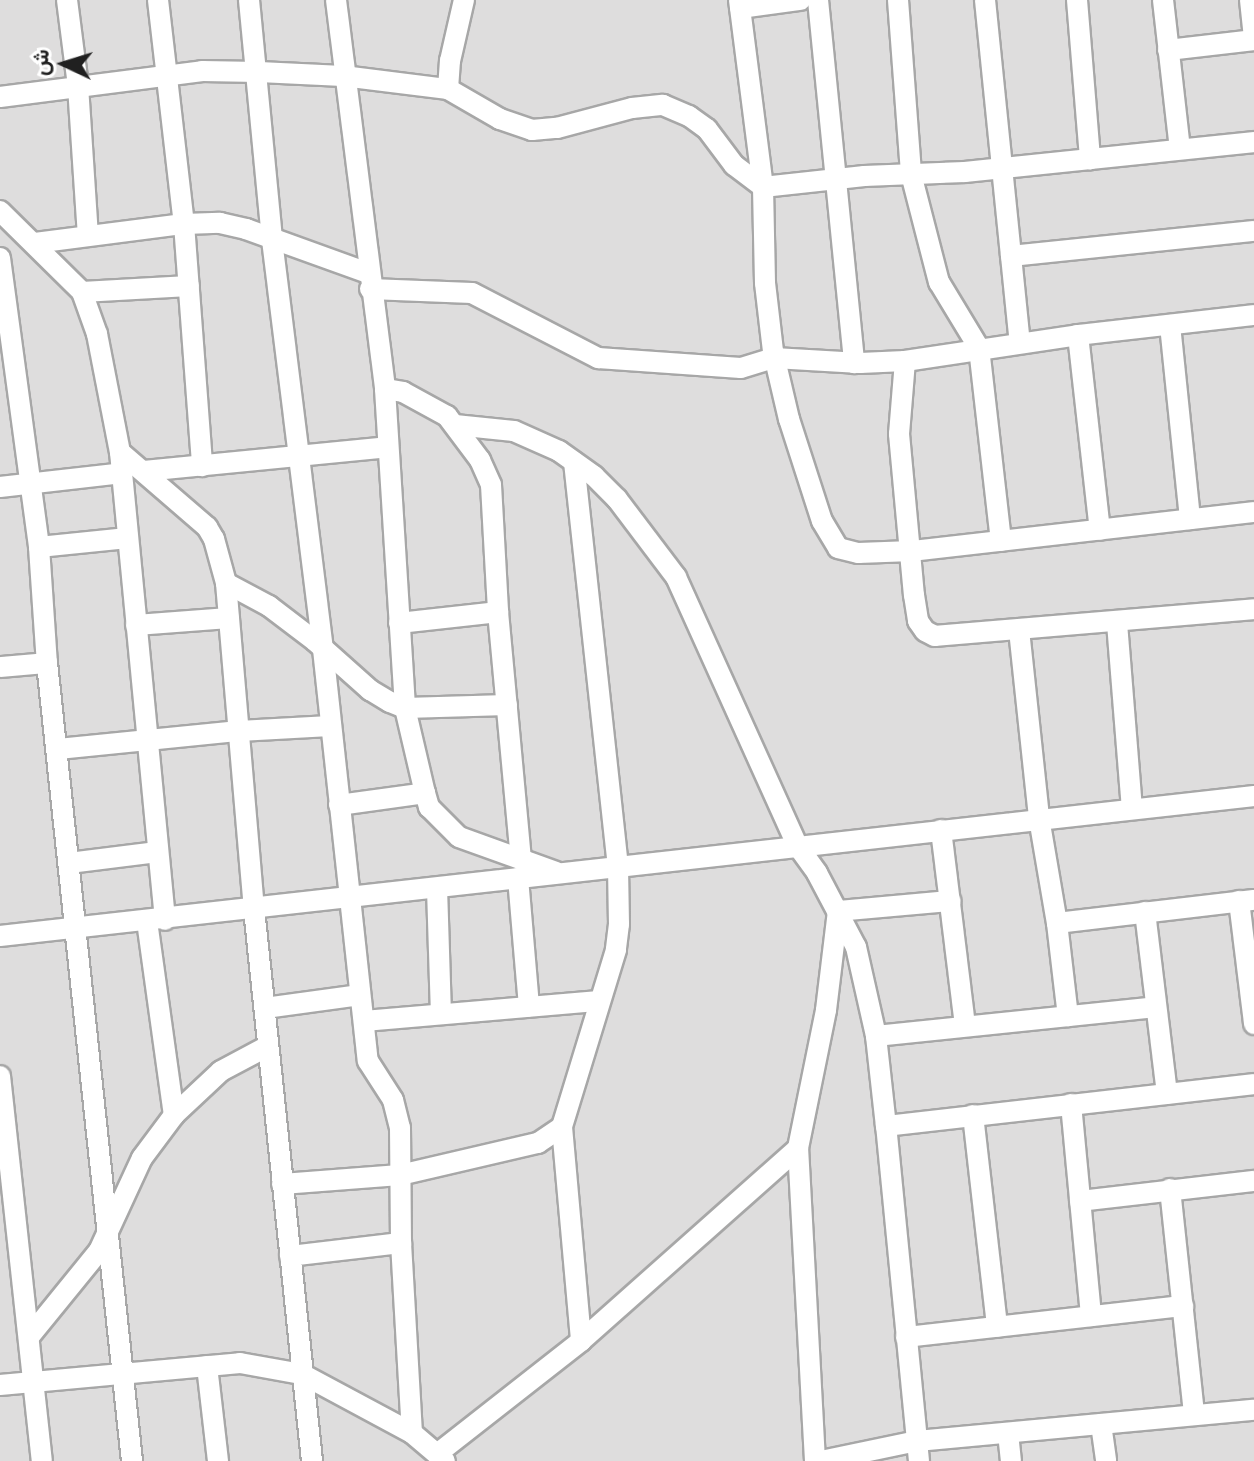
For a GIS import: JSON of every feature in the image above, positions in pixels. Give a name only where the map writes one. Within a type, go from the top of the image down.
[{"type":"street","points":[[67,0],[78,86],[88,236]]},
{"type":"street","points":[[158,0],[184,224],[202,466]]},
{"type":"street","points":[[249,0],[259,72],[272,240],[323,649],[368,1061],[393,1100],[400,1128],[401,1243],[412,1433]]},
{"type":"street","points":[[336,0],[343,76],[385,389],[405,708],[429,807],[459,837],[519,868],[560,873],[1254,796]]},
{"type":"street","points":[[448,89],[450,61],[464,0]]},
{"type":"street","points":[[800,0],[740,4],[763,187],[765,283],[774,358],[789,419],[822,521],[838,548],[858,553],[912,551],[1254,512]]},
{"type":"street","points":[[818,0],[854,363]]},
{"type":"street","points":[[898,0],[911,174],[939,282],[979,348],[1001,541]]},
{"type":"street","points":[[985,0],[1020,342]]},
{"type":"street","points":[[1077,0],[1090,159]]},
{"type":"street","points":[[1163,0],[1180,149]]},
{"type":"street","points":[[1168,50],[1254,38],[1250,0]]},
{"type":"street","points":[[0,97],[168,75],[259,72],[343,76],[448,89],[500,119],[532,130],[557,128],[632,108],[663,105],[689,116],[707,129],[734,165],[763,187],[1002,168],[1254,142]]},
{"type":"street","points":[[0,189],[1,212],[82,292],[97,334],[120,452],[148,740],[157,852],[156,920],[174,1115]]},
{"type":"street","points":[[35,243],[184,224],[220,223],[246,229],[369,281],[472,293],[584,354],[609,360],[748,368],[774,358],[854,363],[905,361],[1020,342],[1254,315]]},
{"type":"street","points":[[1011,256],[1254,231]]},
{"type":"street","points":[[0,258],[5,330],[39,547],[47,663],[132,1461]]},
{"type":"street","points":[[82,292],[189,286]]},
{"type":"street","points":[[1170,325],[1190,519]]},
{"type":"street","points":[[1078,335],[1100,530]]},
{"type":"street","points":[[905,361],[899,434],[914,595],[918,621],[925,631],[935,636],[1254,609]]},
{"type":"street","points":[[385,389],[403,392],[455,425],[480,460],[491,485],[529,1007]]},
{"type":"street","points":[[455,425],[514,431],[574,462],[617,499],[676,577],[797,845],[838,911],[865,977],[876,1036],[918,1451]]},
{"type":"street","points":[[144,471],[387,447]]},
{"type":"street","points":[[120,452],[207,527],[214,539],[226,583],[254,909],[312,1461]]},
{"type":"street","points":[[574,462],[618,867],[616,950],[562,1127],[581,1341]]},
{"type":"street","points":[[0,487],[122,473]]},
{"type":"street","points":[[39,547],[128,538]]},
{"type":"street","points":[[226,583],[269,606],[370,690],[405,708],[507,705]]},
{"type":"street","points":[[399,623],[498,612]]},
{"type":"street","points":[[136,625],[229,618]]},
{"type":"street","points":[[1117,623],[1132,808]]},
{"type":"street","points":[[1019,630],[1039,818],[1057,923],[1068,1016]]},
{"type":"street","points":[[0,667],[47,663]]},
{"type":"street","points":[[58,749],[239,731],[330,726]]},
{"type":"street","points":[[339,805],[425,793]]},
{"type":"street","points":[[941,830],[965,1026]]},
{"type":"street","points":[[69,863],[157,852]]},
{"type":"street","points":[[0,936],[437,888],[519,868]]},
{"type":"street","points":[[437,888],[441,1014]]},
{"type":"street","points":[[838,911],[951,901]]},
{"type":"street","points":[[1057,923],[1246,901],[1254,1024]]},
{"type":"street","points":[[815,1461],[798,1148],[826,1010],[838,911]]},
{"type":"street","points":[[1145,912],[1167,1094]]},
{"type":"street","points":[[265,1008],[360,995]]},
{"type":"street","points":[[364,1021],[599,1001]]},
{"type":"street","points":[[876,1036],[1155,1007]]},
{"type":"street","points":[[29,1337],[99,1251],[142,1158],[174,1115],[221,1071],[268,1046]]},
{"type":"street","points":[[886,1126],[1254,1084]]},
{"type":"street","points":[[0,1085],[6,1195],[29,1337],[42,1461]]},
{"type":"street","points":[[1071,1104],[1091,1316]]},
{"type":"street","points":[[973,1115],[997,1327]]},
{"type":"street","points":[[282,1184],[400,1175],[538,1143],[562,1127]]},
{"type":"street","points":[[0,1385],[240,1363],[302,1374],[412,1433],[441,1458],[581,1341],[798,1148]]},
{"type":"street","points":[[1080,1201],[1254,1181]]},
{"type":"street","points":[[1170,1189],[1194,1415]]},
{"type":"street","points":[[290,1256],[401,1243]]},
{"type":"street","points":[[906,1337],[1183,1306]]},
{"type":"street","points":[[207,1366],[218,1461]]},
{"type":"street","points":[[821,1461],[918,1451],[1008,1433],[1254,1410]]},
{"type":"street","points":[[1101,1424],[1106,1461]]},
{"type":"street","points":[[1008,1433],[1011,1461]]},
{"type":"shaded area","points":[[0,0],[1254,0],[1254,1461],[0,1461]]}]
